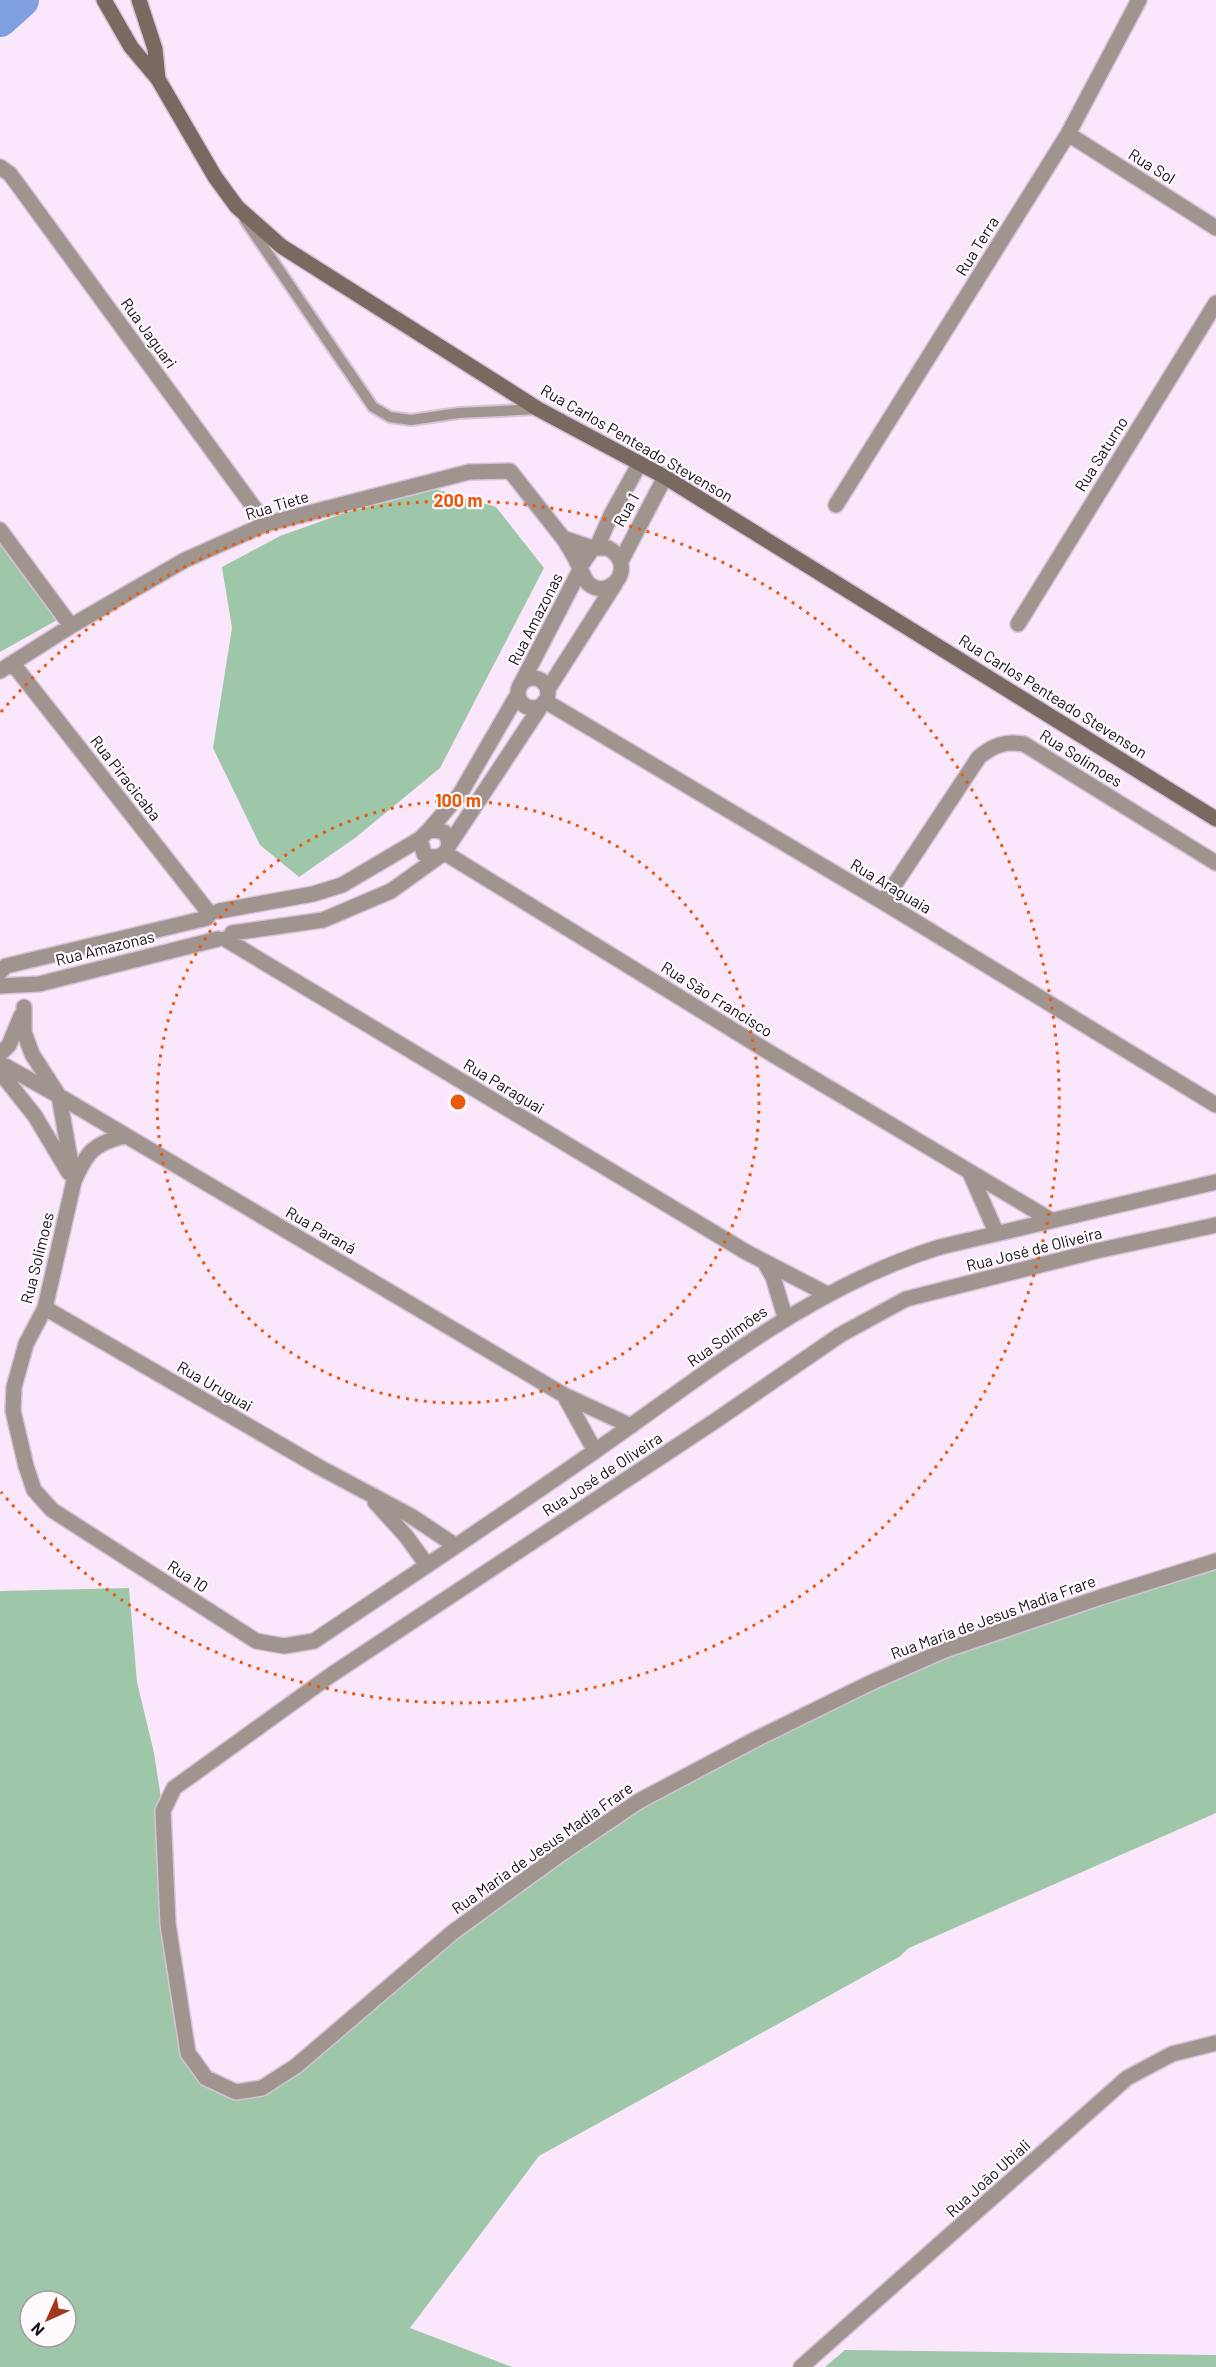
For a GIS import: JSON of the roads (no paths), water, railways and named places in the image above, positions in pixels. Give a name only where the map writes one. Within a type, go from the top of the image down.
[{"type":"street","name":"Rua Carlos Penteado Stevenson","points":[[104,0],[132,47],[158,79],[215,177],[237,207],[281,246],[538,409],[665,477],[1216,819]]},
{"type":"street","name":"Rua Terra","points":[[836,505],[1068,134],[1139,0]]},
{"type":"street","name":"Rua Carlos Penteado Stevenson","points":[[143,4],[154,49],[158,79]]},
{"type":"street","name":"Rua Sol","points":[[1068,134],[1216,228]]},
{"type":"street","name":"Rua Jaguari","points":[[0,167],[10,174],[266,524]]},
{"type":"street","name":"Rua Saturno","points":[[1018,624],[1216,303]]},
{"type":"street","name":"Rua 1","points":[[595,548],[640,463]]},
{"type":"street","name":"Rua Tiete","points":[[7,668],[70,626],[185,560],[266,524],[470,472],[510,471],[563,538],[580,568]]},
{"type":"street","name":"Rua 1","points":[[621,561],[665,477]]},
{"type":"street","points":[[0,530],[70,626]]},
{"type":"street","points":[[563,538],[595,548],[608,548],[621,561],[622,571],[615,584],[597,589],[586,582],[580,568],[595,548]]},
{"type":"street","name":"Rua Amazonas","points":[[2,966],[212,914],[313,894],[342,885],[425,834],[460,794],[520,689],[580,568]]},
{"type":"street","name":"Rua Amazonas","points":[[0,986],[22,986],[225,937],[323,920],[391,891],[444,852],[545,699],[615,584]]},
{"type":"street","name":"Rua Piracicaba","points":[[7,668],[212,914]]},
{"type":"street","points":[[534,678],[543,681],[545,699],[531,707],[526,705],[520,689],[534,678]]},
{"type":"street","name":"Rua Araguaia","points":[[545,699],[1216,1105]]},
{"type":"street","name":"Rua Solimoes","points":[[883,902],[979,757],[1001,743],[1024,744],[1216,862]]},
{"type":"street","points":[[444,832],[444,852],[424,854],[425,834],[444,832]]},
{"type":"street","name":"Rua São Francisco","points":[[444,852],[970,1173],[1051,1220]]},
{"type":"street","points":[[212,914],[231,917],[234,926],[225,937],[207,931],[212,914]]},
{"type":"street","name":"Rua Paraguai","points":[[225,937],[765,1263],[827,1294]]},
{"type":"street","points":[[2,966],[22,986]]},
{"type":"street","name":"Rua Paraná","points":[[22,986],[24,1032],[32,1054],[60,1095]]},
{"type":"street","points":[[0,1054],[9,1045],[24,1007]]},
{"type":"street","name":"Rua Paraná","points":[[0,1063],[60,1095],[124,1136],[564,1395],[631,1426]]},
{"type":"street","points":[[0,1072],[35,1116],[74,1180]]},
{"type":"street","name":"Rua Solimoes","points":[[52,1510],[34,1490],[13,1411],[14,1388],[26,1344],[45,1308],[74,1180],[60,1095]]},
{"type":"street","points":[[74,1180],[86,1154],[104,1142],[124,1136]]},
{"type":"street","points":[[970,1173],[996,1232]]},
{"type":"street","name":"Rua Solimões","points":[[314,1641],[595,1451],[785,1317],[827,1294],[896,1261],[996,1232],[1216,1182]]},
{"type":"street","name":"Rua José de Oliveira","points":[[168,1923],[163,1811],[174,1788],[331,1675],[840,1335],[906,1299],[1096,1251],[1216,1225]]},
{"type":"street","points":[[765,1263],[773,1277],[785,1317]]},
{"type":"street","name":"Rua Uruguai","points":[[45,1308],[367,1494],[411,1516],[456,1546]]},
{"type":"street","points":[[564,1395],[595,1451]]},
{"type":"street","name":"Rua Uruguai","points":[[367,1494],[406,1536],[427,1565]]},
{"type":"street","name":"Rua 10","points":[[52,1510],[256,1641],[284,1646],[314,1641]]},
{"type":"street","name":"Rua Maria de Jesus Madia Frare","points":[[168,1923],[188,2053],[206,2078],[236,2092],[262,2088],[296,2066],[453,1932],[559,1855],[639,1801],[766,1734],[870,1683],[945,1650],[1101,1596],[1216,1561]]},
{"type":"street","name":"Rua João Ubiali","points":[[801,2367],[1127,2078],[1172,2054],[1216,2043]]},
{"type":"lane","points":[[237,207],[280,274],[373,407],[390,417],[411,420],[459,413],[538,409]]},
{"type":"waterway","points":[[0,19],[21,0]]}]
